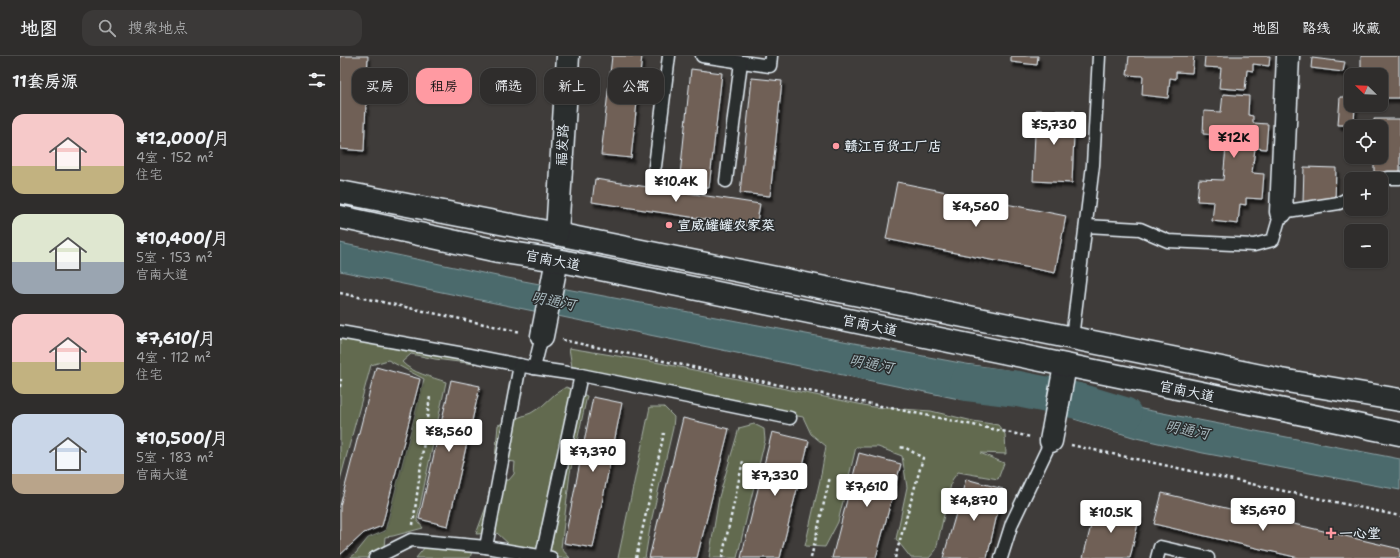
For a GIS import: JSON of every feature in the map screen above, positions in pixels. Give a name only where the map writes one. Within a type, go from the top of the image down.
[{"type":"main road","name":"福发路","points":[[557,234],[568,56]]},
{"type":"main road","points":[[1281,212],[1288,56]]},
{"type":"main road","name":"官南大道","points":[[340,192],[557,234],[1280,380],[1400,400]]},
{"type":"main road","name":"官南大道","points":[[340,217],[498,251],[557,260],[1400,434]]},
{"type":"main road","points":[[542,336],[557,260]]},
{"type":"main road","points":[[1051,441],[1065,366]]},
{"type":"lane","points":[[655,166],[669,56]]},
{"type":"lane","points":[[702,56],[770,66],[771,56]]},
{"type":"lane","points":[[1072,338],[1093,165],[1099,56]]},
{"type":"lane","points":[[726,181],[741,62]]},
{"type":"lane","points":[[1388,178],[1400,178]]},
{"type":"lane","points":[[1086,226],[1140,229],[1168,241],[1254,244],[1273,240],[1281,212],[1339,203],[1344,200]]},
{"type":"lane","points":[[340,332],[581,376],[790,418]]},
{"type":"lane","points":[[534,368],[542,336]]},
{"type":"lane","points":[[486,547],[520,365]]},
{"type":"lane","points":[[375,558],[411,540],[486,547],[546,557],[581,376]]},
{"type":"lane","points":[[1001,558],[1012,523],[1051,441]]},
{"type":"lane","points":[[1157,558],[1160,547],[1208,558]]},
{"type":"path","points":[[340,293],[1051,441],[1400,516]]},
{"type":"path","points":[[340,387],[341,379]]},
{"type":"path","points":[[411,540],[430,396]]},
{"type":"path","points":[[636,558],[664,433]]},
{"type":"path","points":[[895,558],[923,458],[906,448],[899,447]]},
{"type":"path","points":[[722,558],[743,461]]},
{"type":"path","points":[[811,558],[830,477]]},
{"type":"green space","points":[[340,337],[460,359],[475,364],[435,359],[411,354],[402,362],[417,372],[446,382],[417,520],[423,528],[385,537],[385,558],[350,558],[368,538],[385,531],[424,379],[388,360],[371,365],[340,480]]},
{"type":"green space","points":[[569,348],[660,363],[873,407],[931,411],[998,425],[1005,434],[1006,454],[980,453],[1004,463],[998,479],[958,472],[952,480],[936,550],[929,558],[911,558],[896,539],[907,487],[902,456],[878,447],[856,447],[838,522],[825,547],[805,546],[826,446],[811,434],[803,417],[572,367]]},
{"type":"green space","points":[[566,387],[587,396],[570,473],[561,548],[570,558],[552,558],[552,555],[530,547],[512,547],[497,533],[476,534],[486,507],[492,481],[509,480],[514,474],[515,462],[495,459],[498,425],[531,413]]},
{"type":"green space","points":[[650,407],[664,407],[674,417],[673,428],[651,522],[645,558],[618,558]]},
{"type":"green space","points":[[754,424],[764,429],[765,440],[737,558],[709,558],[719,497],[739,428]]},
{"type":"green space","points":[[425,547],[472,551],[470,558],[416,558]]},
{"type":"water","points":[[340,243],[497,276],[966,364],[1020,372],[1013,405],[959,399],[340,271]]},
{"type":"water","points":[[1081,387],[1142,409],[1400,459],[1400,490],[1203,453],[1136,438],[1074,419]]},
{"type":"building","points":[[340,56],[368,56],[367,68],[352,68],[352,104],[366,104],[364,151],[340,149]]},
{"type":"building","points":[[612,56],[642,56],[641,68],[611,68]]},
{"type":"building","points":[[1011,56],[1038,56],[1037,65],[1011,62]]},
{"type":"building","points":[[1129,56],[1194,56],[1192,73],[1176,72],[1176,79],[1170,78],[1168,98],[1142,95],[1143,76],[1127,75]]},
{"type":"building","points":[[1205,56],[1270,56],[1269,66],[1253,64],[1253,71],[1247,70],[1245,90],[1219,88],[1221,68],[1204,67]]},
{"type":"building","points":[[1361,56],[1399,56],[1399,98],[1388,98],[1388,68],[1361,68]]},
{"type":"building","points":[[1312,58],[1345,62],[1343,72],[1311,68]]},
{"type":"building","points":[[691,69],[722,73],[709,188],[679,185]]},
{"type":"building","points":[[752,78],[782,81],[770,196],[740,193]]},
{"type":"building","points":[[608,92],[608,104],[637,104],[631,158],[601,155]]},
{"type":"building","points":[[1223,94],[1249,96],[1248,115],[1253,116],[1253,123],[1268,124],[1266,149],[1255,148],[1252,173],[1264,174],[1262,199],[1246,198],[1246,205],[1240,204],[1238,224],[1212,221],[1214,202],[1197,201],[1199,179],[1223,180],[1227,136],[1203,134],[1204,111],[1221,112]]},
{"type":"building","points":[[1340,97],[1344,97],[1344,112],[1355,112],[1354,120],[1344,120],[1344,125],[1338,125]]},
{"type":"building","points":[[1036,110],[1075,111],[1072,183],[1033,181]]},
{"type":"building","points":[[1400,119],[1400,172],[1374,172],[1374,164],[1388,164],[1388,120],[1374,120]]},
{"type":"building","points":[[1304,167],[1336,168],[1335,202],[1303,202]]},
{"type":"building","points":[[595,179],[760,204],[756,227],[592,202]]},
{"type":"building","points":[[897,182],[1066,216],[1055,273],[886,239]]},
{"type":"building","points":[[376,367],[420,379],[382,526],[364,533],[340,555],[340,506]]},
{"type":"building","points":[[451,380],[480,386],[448,526],[419,519]]},
{"type":"building","points":[[593,397],[622,403],[593,548],[564,543]]},
{"type":"building","points":[[683,418],[729,429],[697,558],[649,558]]},
{"type":"building","points":[[772,432],[809,441],[780,558],[741,558]]},
{"type":"building","points":[[859,453],[901,464],[876,558],[832,558]]},
{"type":"building","points":[[966,479],[1003,489],[987,558],[943,558]]},
{"type":"building","points":[[1162,493],[1400,549],[1400,558],[1299,558],[1154,524]]},
{"type":"building","points":[[1096,505],[1140,515],[1130,558],[1083,558]]},
{"type":"waterway","name":"明通河","points":[[967,383],[1018,389],[1078,401],[1124,415]]},
{"type":"place","name":"赣江百货工厂店","points":[[836,146]]},
{"type":"place","name":"宣威罐罐农家菜","points":[[669,225]]},
{"type":"place","name":"一心堂","points":[[1331,533]]}]
